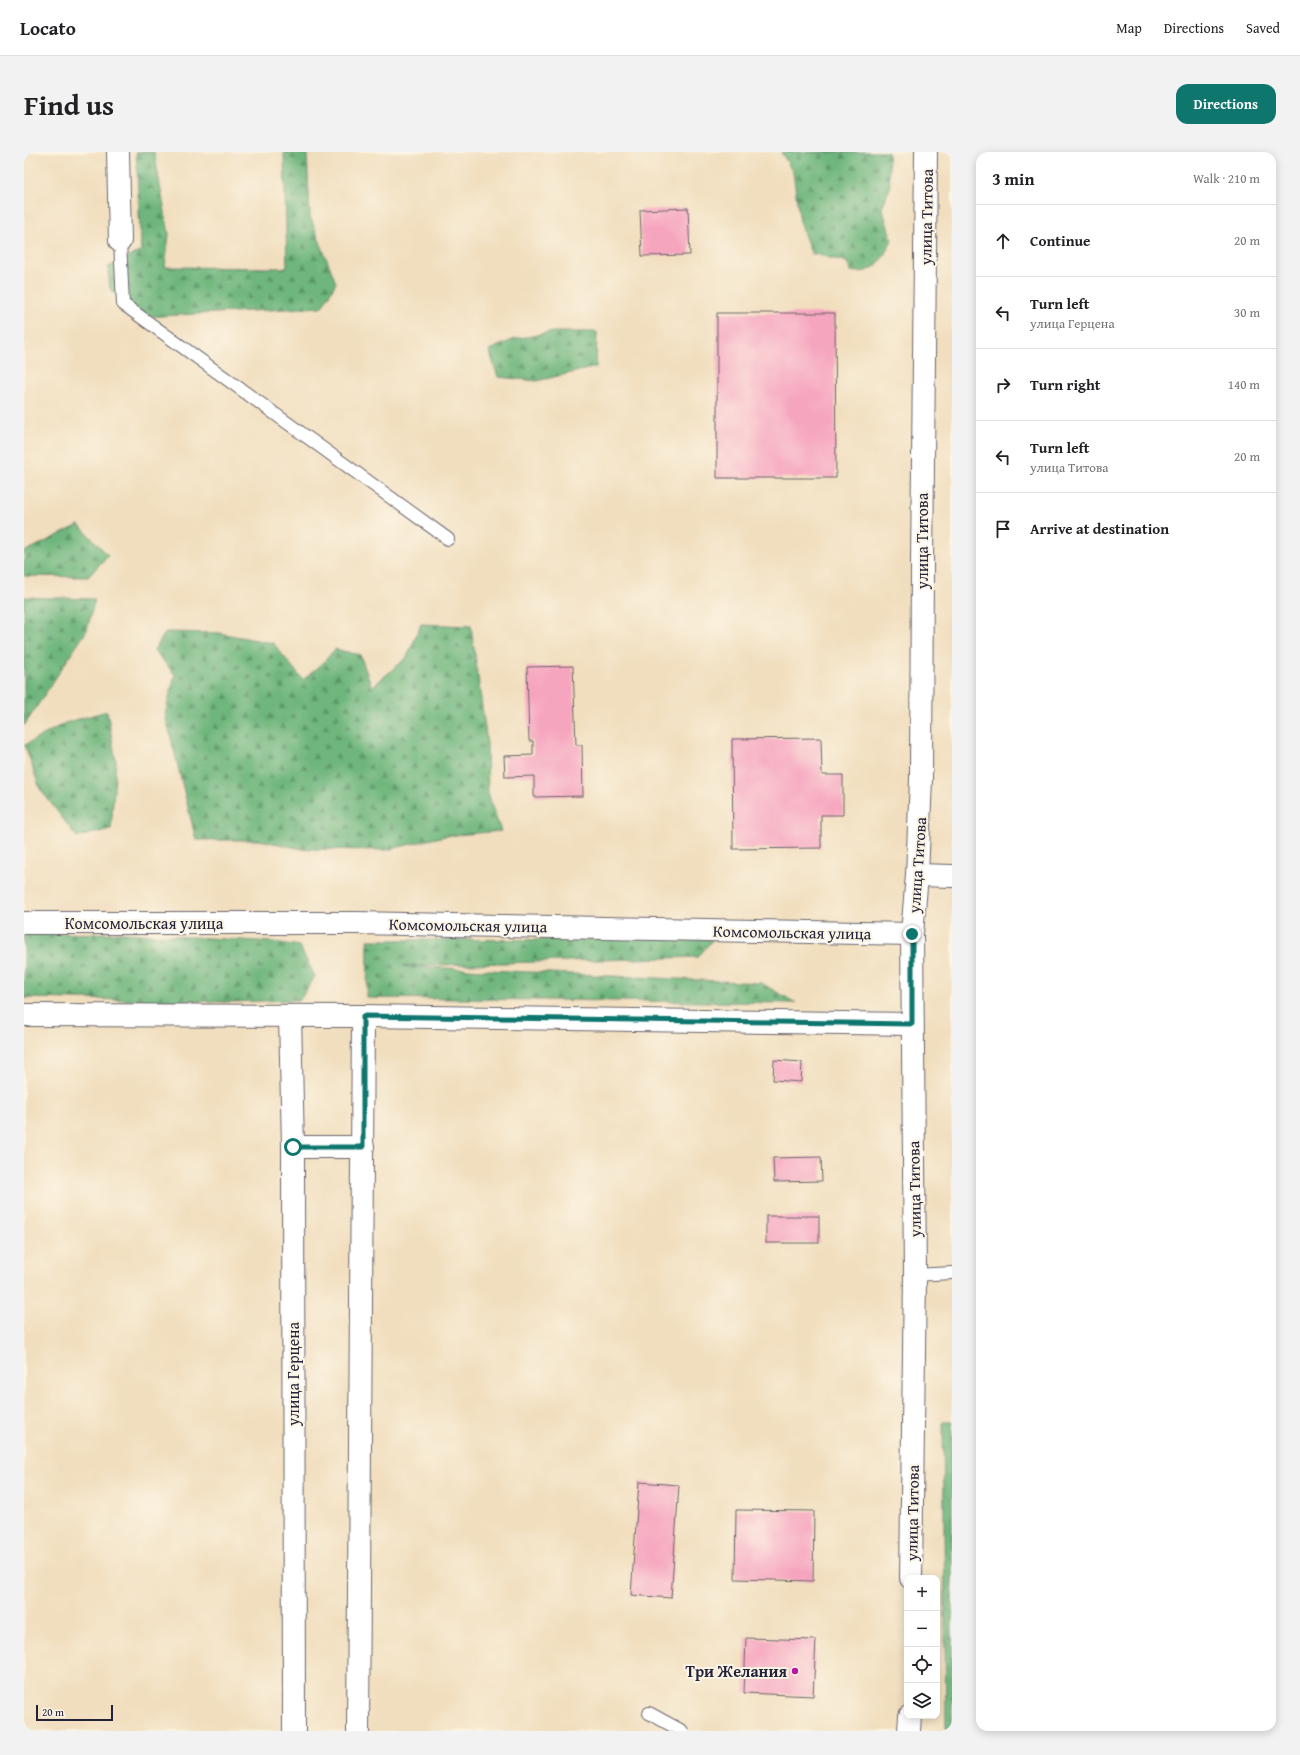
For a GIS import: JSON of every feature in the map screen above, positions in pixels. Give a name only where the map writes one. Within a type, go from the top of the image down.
[{"type":"street","points":[[118,152],[120,241]]},
{"type":"street","name":"улица Титова","points":[[911,1575],[915,1274],[912,934],[917,875],[921,779],[926,152]]},
{"type":"street","points":[[917,875],[952,876]]},
{"type":"street","name":"Комсомольская улица","points":[[24,923],[356,923],[912,934]]},
{"type":"street","points":[[24,1015],[363,1016],[912,1024]]},
{"type":"street","name":"улица Герцена","points":[[290,1016],[293,1147],[294,1731]]},
{"type":"street","points":[[358,1731],[363,1016]]},
{"type":"street","points":[[293,1147],[363,1147]]},
{"type":"street","points":[[909,1731],[910,1719]]},
{"type":"lane","points":[[120,241],[123,304],[448,539]]},
{"type":"lane","points":[[915,1274],[952,1273]]},
{"type":"lane","points":[[649,1713],[682,1731]]},
{"type":"green space","points":[[136,152],[154,152],[169,234],[165,267],[287,268],[284,152],[307,152],[310,216],[336,283],[322,307],[143,317],[110,289],[108,267],[141,251]]},
{"type":"green space","points":[[781,152],[888,152],[890,187],[882,208],[892,240],[885,254],[877,264],[866,271],[850,271],[847,262],[811,253],[800,223],[793,172]]},
{"type":"green space","points":[[553,332],[597,332],[596,367],[537,381],[498,377],[489,350],[515,339]]},
{"type":"green space","points":[[79,525],[108,555],[88,577],[24,576],[24,552]]},
{"type":"green space","points":[[24,597],[95,599],[87,630],[24,726]]},
{"type":"green space","points":[[421,624],[471,626],[487,743],[488,796],[501,831],[445,836],[386,850],[302,849],[259,840],[196,840],[165,714],[175,675],[154,650],[166,632],[219,633],[273,643],[303,680],[322,664],[335,649],[360,655],[372,687],[407,657]]},
{"type":"green space","points":[[107,711],[116,762],[111,829],[77,837],[40,789],[25,745],[65,723]]},
{"type":"green space","points":[[126,933],[274,942],[299,946],[315,976],[300,1000],[229,1002],[24,998],[24,934]]},
{"type":"green space","points":[[713,939],[698,957],[403,966],[761,983],[796,1003],[367,998],[368,940]]},
{"type":"green space","points":[[943,1422],[952,1422],[952,1731],[946,1731]]},
{"type":"building","points":[[688,208],[690,255],[642,256],[640,210]]},
{"type":"building","points":[[717,313],[835,313],[836,478],[717,478]]},
{"type":"building","points":[[573,666],[576,745],[582,745],[583,796],[534,797],[534,776],[505,777],[504,756],[533,755],[533,741],[529,741],[527,667]]},
{"type":"building","points":[[821,738],[822,775],[843,775],[843,815],[821,815],[821,848],[733,849],[732,739]]},
{"type":"building","points":[[774,1060],[802,1062],[801,1082],[773,1080]]},
{"type":"building","points":[[821,1157],[822,1181],[774,1182],[773,1158]]},
{"type":"building","points":[[766,1216],[819,1216],[819,1243],[766,1243]]},
{"type":"building","points":[[639,1482],[679,1485],[671,1598],[631,1595]]},
{"type":"building","points":[[736,1510],[814,1511],[813,1581],[735,1579]]},
{"type":"building","points":[[746,1638],[816,1640],[813,1696],[744,1693]]},
{"type":"place","name":"Три Желания","points":[[795,1671]]},
{"type":"route","points":[[293,1147],[363,1147],[363,1016],[912,1024],[912,934]]}]
